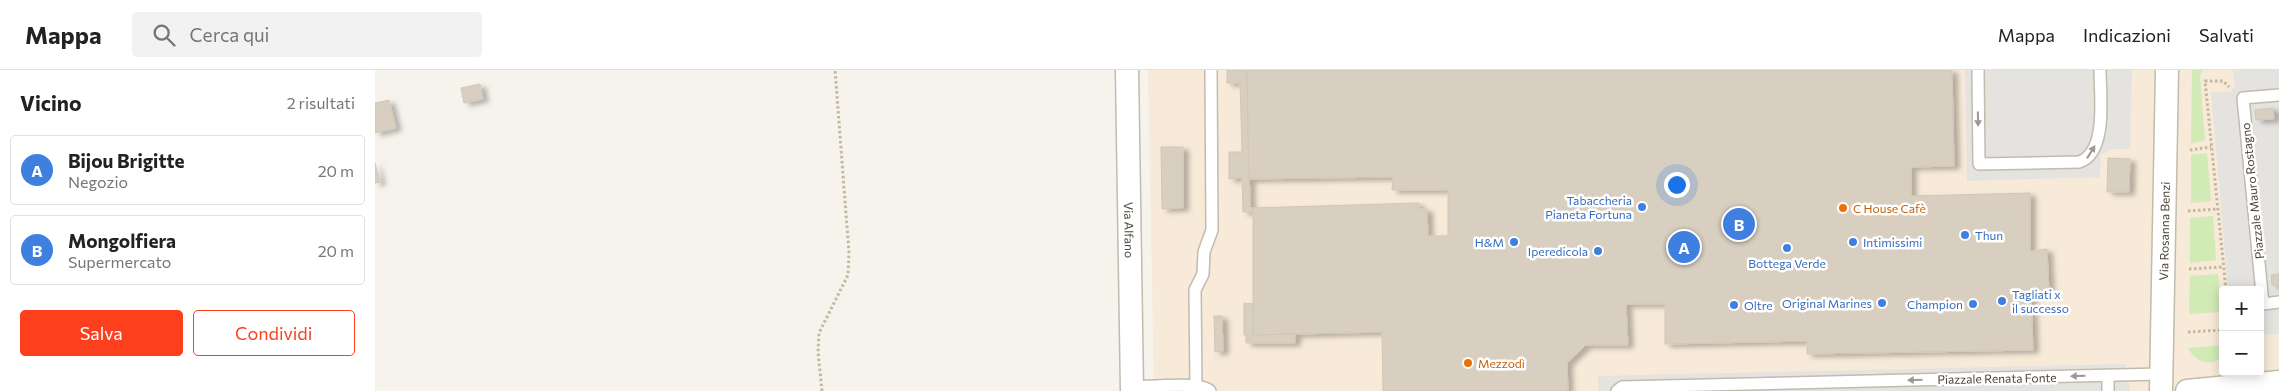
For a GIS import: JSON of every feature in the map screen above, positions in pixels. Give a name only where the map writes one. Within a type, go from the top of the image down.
[{"type":"street","name":"Via Alfano","points":[[1127,70],[1132,389]]},
{"type":"street","name":"Via Rosanna Benzi","points":[[2161,382],[2167,70]]},
{"type":"street","points":[[2187,391],[2279,382]]},
{"type":"lane","points":[[1196,386],[1195,290],[1203,274],[1204,252],[1212,230],[1211,70]]},
{"type":"lane","points":[[1978,70],[1979,164],[2079,162],[2086,160],[2093,152],[2100,129],[2100,70]]},
{"type":"lane","points":[[2243,98],[2279,95]]},
{"type":"lane","name":"Piazzale Mauro Rostagno","points":[[2243,98],[2263,304],[2279,302]]},
{"type":"lane","points":[[2108,375],[2108,391]]},
{"type":"lane","name":"Piazzale Renata Fonte","points":[[1617,391],[1622,387],[2108,375],[2161,382]]},
{"type":"lane","points":[[1132,389],[1196,386],[1207,388],[1210,391]]},
{"type":"path","points":[[822,391],[818,352],[819,333],[848,275],[849,253],[835,70]]},
{"type":"path","points":[[2225,286],[2205,81],[2223,81],[2243,98]]},
{"type":"path","points":[[2188,150],[2211,147]]},
{"type":"path","points":[[2188,211],[2218,209]]},
{"type":"path","points":[[2187,269],[2223,267]]},
{"type":"path","points":[[2185,332],[2219,330]]},
{"type":"shaded area","points":[[1148,70],[2279,70],[2279,391],[1154,391]]},
{"type":"shaded area","points":[[1965,70],[2132,70],[2130,149],[2113,149],[2101,154],[2100,177],[1967,181]]},
{"type":"shaded area","points":[[2233,70],[2279,70],[2279,334],[2264,335],[2264,286],[2228,286],[2211,92],[2230,92],[2235,85]]},
{"type":"shaded area","points":[[2126,364],[2130,391],[1598,391],[1598,376]]},
{"type":"green space","points":[[2192,70],[2203,70],[2200,76],[2205,141],[2191,143]]},
{"type":"green space","points":[[2207,153],[2211,201],[2191,203],[2191,155]]},
{"type":"green space","points":[[2213,216],[2216,260],[2190,263],[2190,218]]},
{"type":"green space","points":[[2218,274],[2219,312],[2189,314],[2190,276]]},
{"type":"green space","points":[[2219,345],[2219,359],[2213,362],[2204,362],[2195,357],[2188,348]]},
{"type":"building","points":[[1227,70],[1247,70],[1250,207],[1253,208],[1252,212],[1243,212],[1242,178],[1229,179],[1229,152],[1242,152],[1240,83],[1227,83]]},
{"type":"building","points":[[1247,70],[1952,70],[1954,166],[1911,167],[1911,196],[2030,193],[2030,251],[2047,249],[2049,292],[2031,292],[2033,350],[1807,354],[1807,341],[1665,344],[1665,304],[1626,304],[1628,345],[1586,345],[1567,363],[1568,391],[1383,391],[1382,332],[1253,335],[1253,208],[1419,203],[1419,209],[1427,209],[1428,236],[1448,236],[1448,190],[1392,190],[1393,177],[1249,179]]},
{"type":"building","points":[[480,84],[483,99],[464,103],[461,88]]},
{"type":"building","points":[[389,100],[396,128],[375,133],[375,103]]},
{"type":"building","points":[[2273,108],[2274,119],[2256,120],[2255,110]]},
{"type":"building","points":[[1161,147],[1183,147],[1183,208],[1162,209]]},
{"type":"building","points":[[2108,158],[2130,159],[2129,192],[2107,192]]},
{"type":"building","points":[[375,163],[380,182],[375,183]]},
{"type":"building","points":[[2279,274],[2279,285],[2272,285],[2271,275]]},
{"type":"building","points":[[1244,303],[1253,304],[1253,335],[1295,334],[1295,343],[1246,343],[1246,335],[1244,335]]},
{"type":"building","points":[[1214,316],[1222,316],[1223,351],[1215,352]]},
{"type":"place","name":"Tabaccheria Pianeta Fortuna","points":[[1642,207]]},
{"type":"place","name":"C House Cafè","points":[[1843,208]]},
{"type":"place","name":"Mongolfiera","points":[[1739,224]]},
{"type":"place","name":"Thun","points":[[1965,235]]},
{"type":"place","name":"H&M","points":[[1514,242]]},
{"type":"place","name":"Intimissimi","points":[[1853,242]]},
{"type":"place","name":"Bijou Brigitte","points":[[1684,247]]},
{"type":"place","name":"Bottega Verde","points":[[1787,248]]},
{"type":"place","name":"Iperedicola","points":[[1598,251]]},
{"type":"place","name":"Tagliati x il successo","points":[[2002,301]]},
{"type":"place","name":"Original Marines","points":[[1882,303]]},
{"type":"place","name":"Champion","points":[[1973,304]]},
{"type":"place","name":"Oltre","points":[[1734,305]]},
{"type":"place","name":"Mezzodì","points":[[1468,363]]}]
